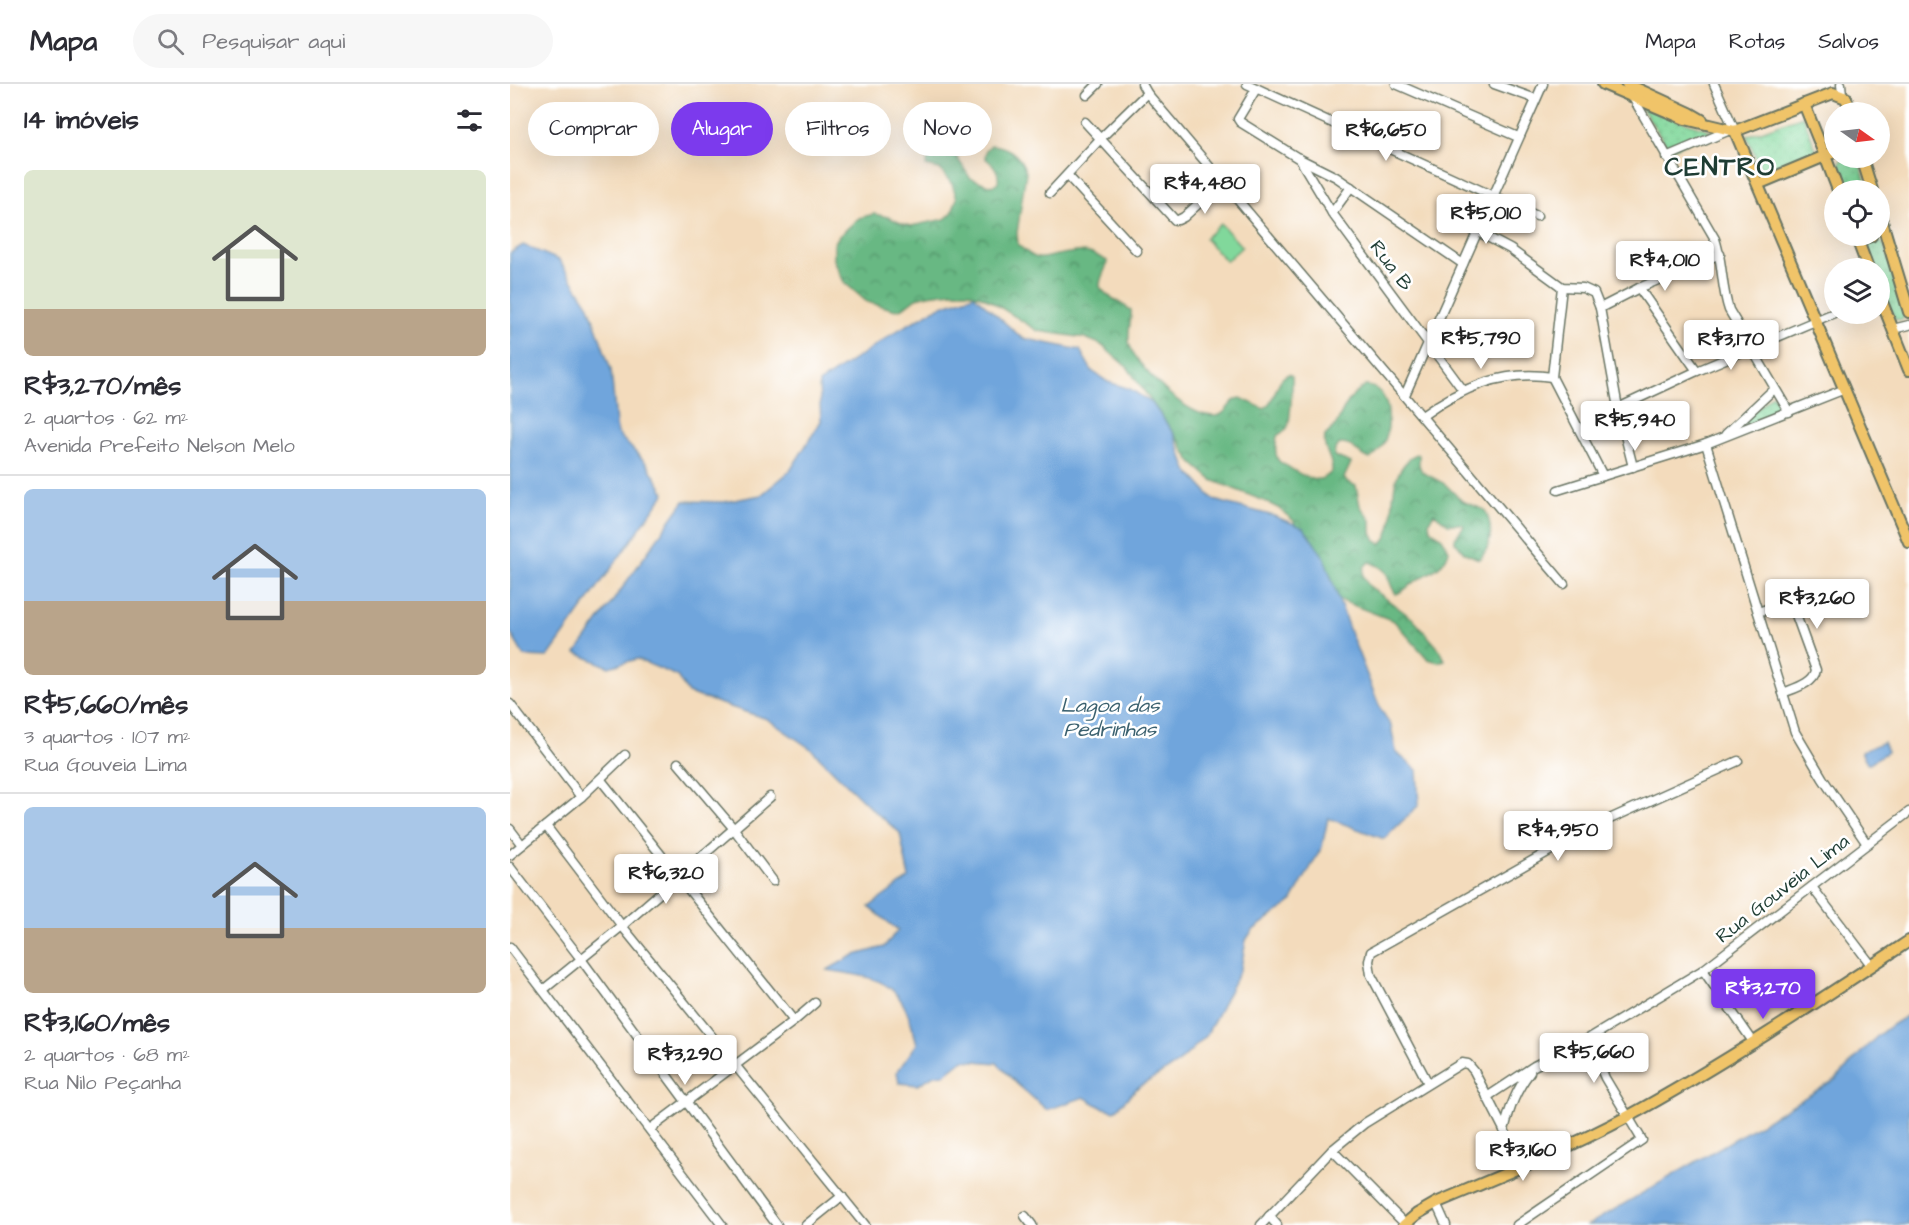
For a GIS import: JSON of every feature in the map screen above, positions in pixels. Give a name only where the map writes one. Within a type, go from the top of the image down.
[{"type":"main road","points":[[1603,84],[1684,119],[1732,130],[1842,89]]},
{"type":"main road","points":[[1628,85],[1690,113],[1704,123]]},
{"type":"main road","points":[[1804,104],[1824,142]]},
{"type":"main road","points":[[1732,130],[1758,184],[1909,543]]},
{"type":"main road","points":[[1758,184],[1824,156]]},
{"type":"main road","points":[[1887,246],[1909,312]]},
{"type":"main road","points":[[1890,322],[1909,370]]},
{"type":"main road","points":[[1404,1225],[1436,1203],[1523,1167],[1627,1117],[1754,1043],[1909,941]]},
{"type":"street","points":[[1087,95],[1098,84]]},
{"type":"street","points":[[1142,84],[1147,93],[1406,395],[1564,584]]},
{"type":"street","points":[[1247,84],[1537,216]]},
{"type":"street","points":[[1396,84],[1518,137]]},
{"type":"street","points":[[1494,84],[1536,99]]},
{"type":"street","points":[[1406,395],[1543,84]]},
{"type":"street","points":[[1666,157],[1732,130],[1714,84]]},
{"type":"street","points":[[1628,85],[1666,157],[1708,226],[1720,254],[1729,310],[1788,412]]},
{"type":"street","points":[[1256,89],[1239,117],[1240,122],[1351,187],[1463,264]]},
{"type":"street","points":[[1050,193],[1147,93]]},
{"type":"street","points":[[1085,122],[1171,218],[1176,220],[1184,217],[1223,181]]},
{"type":"street","name":"Rua B","points":[[1298,158],[1332,213],[1463,390]]},
{"type":"street","points":[[1068,176],[1137,251]]},
{"type":"street","points":[[1332,213],[1351,187]]},
{"type":"street","points":[[1478,232],[1510,249],[1562,287],[1592,291],[1596,295],[1618,408],[1633,466]]},
{"type":"street","points":[[1600,308],[1639,288],[1720,254]]},
{"type":"street","points":[[1562,287],[1552,378],[1603,476]]},
{"type":"street","points":[[1639,288],[1697,371]]},
{"type":"street","points":[[1618,408],[1697,371],[1824,317]]},
{"type":"street","points":[[1893,329],[1909,325]]},
{"type":"street","points":[[1422,416],[1463,390],[1510,376],[1538,375],[1552,378]]},
{"type":"street","points":[[1721,438],[1774,389]]},
{"type":"street","points":[[1558,490],[1706,444],[1845,389]]},
{"type":"street","points":[[1706,444],[1795,732],[1823,779],[1867,844]]},
{"type":"street","points":[[1758,612],[1790,603],[1795,606],[1816,669],[1816,673],[1810,680],[1784,693]]},
{"type":"street","points":[[510,704],[581,797]]},
{"type":"street","points":[[510,855],[601,780],[625,755]]},
{"type":"street","points":[[1428,1083],[1371,975],[1369,961],[1371,952],[1592,827],[1738,761]]},
{"type":"street","points":[[678,763],[734,829],[773,881]]},
{"type":"street","points":[[601,780],[794,1021]]},
{"type":"street","points":[[543,990],[622,926],[770,797]]},
{"type":"street","name":"Rua Gouveia Lima","points":[[1487,1097],[1534,1066],[1588,1039],[1703,970],[1909,812]]},
{"type":"street","points":[[546,826],[622,926],[865,1225]]},
{"type":"street","points":[[510,829],[522,845]]},
{"type":"street","points":[[510,867],[581,959],[777,1225]]},
{"type":"street","points":[[1812,887],[1872,966]]},
{"type":"street","points":[[510,947],[722,1225]]},
{"type":"street","points":[[1703,970],[1754,1043]]},
{"type":"street","points":[[650,1129],[815,1004]]},
{"type":"street","points":[[1517,1225],[1642,1140],[1605,1078],[1588,1039]]},
{"type":"street","points":[[1261,1225],[1332,1150],[1365,1123],[1462,1063],[1471,1067],[1523,1167]]},
{"type":"street","points":[[1504,1130],[1511,1102],[1519,1086],[1534,1066]]},
{"type":"street","points":[[1332,1150],[1404,1225]]},
{"type":"street","points":[[806,1225],[842,1196]]},
{"type":"street","points":[[1436,1203],[1446,1225]]},
{"type":"street","points":[[1024,1216],[1032,1225]]},
{"type":"street","points":[[1269,1216],[1277,1225]]},
{"type":"green space","points":[[1641,107],[1712,131],[1670,150]]},
{"type":"green space","points":[[1803,116],[1817,152],[1762,172],[1747,136]]},
{"type":"green space","points":[[992,145],[1003,147],[1017,156],[1026,172],[1017,233],[1018,245],[1038,258],[1086,252],[1107,261],[1100,287],[1107,295],[1131,310],[1129,337],[1135,356],[1154,380],[1179,401],[1205,415],[1220,415],[1234,401],[1241,398],[1264,409],[1284,376],[1289,374],[1292,376],[1289,423],[1286,430],[1277,436],[1277,457],[1281,463],[1311,478],[1327,476],[1332,471],[1324,441],[1325,436],[1335,425],[1355,393],[1365,386],[1374,388],[1380,393],[1388,409],[1388,428],[1382,447],[1370,459],[1348,445],[1340,444],[1335,449],[1334,456],[1351,463],[1344,478],[1356,486],[1360,506],[1371,520],[1371,531],[1376,541],[1381,544],[1388,535],[1394,488],[1398,475],[1405,464],[1416,454],[1419,455],[1422,472],[1445,484],[1462,501],[1485,510],[1489,523],[1489,542],[1479,559],[1465,553],[1455,542],[1455,538],[1464,526],[1448,524],[1434,513],[1429,522],[1430,529],[1442,538],[1449,550],[1447,556],[1444,562],[1434,570],[1396,594],[1382,569],[1369,562],[1364,567],[1363,575],[1368,585],[1413,619],[1440,650],[1445,660],[1438,662],[1428,659],[1394,621],[1337,599],[1295,529],[1294,521],[1278,508],[1264,501],[1212,480],[1191,462],[1128,368],[1100,344],[1085,338],[1038,331],[984,297],[968,292],[952,292],[916,298],[903,308],[896,310],[867,302],[844,282],[834,260],[834,244],[839,236],[859,218],[874,214],[911,226],[945,219],[952,213],[957,198],[952,184],[940,169],[926,166],[928,159],[931,156],[956,156],[970,178],[992,186],[998,182],[998,174],[985,156],[992,156]]},
{"type":"green space","points":[[1837,168],[1861,168],[1865,180],[1839,180],[1835,171]]},
{"type":"green space","points":[[1221,224],[1242,247],[1226,261],[1205,238]]},
{"type":"green space","points":[[1869,246],[1885,246],[1888,258],[1870,258],[1867,251]]},
{"type":"green space","points":[[1890,263],[1906,315],[1902,320],[1894,319],[1890,308]]},
{"type":"green space","points":[[1773,394],[1783,411],[1734,430]]},
{"type":"water","points":[[523,245],[559,260],[589,306],[611,370],[617,433],[647,464],[665,493],[548,657],[524,656],[510,632],[510,253]]},
{"type":"water","name":"Lagoa das Pedrinhas","points":[[974,295],[1022,338],[1080,350],[1092,371],[1108,382],[1130,389],[1152,403],[1174,434],[1187,470],[1214,500],[1274,516],[1304,528],[1324,557],[1380,708],[1391,726],[1396,752],[1417,770],[1419,805],[1384,839],[1328,818],[1322,847],[1291,902],[1252,931],[1246,940],[1241,968],[1206,1036],[1177,1064],[1137,1088],[1115,1111],[1101,1107],[1084,1097],[1047,1110],[997,1063],[963,1060],[945,1074],[934,1075],[918,1085],[899,1083],[897,1072],[917,1044],[911,1023],[898,996],[878,981],[827,970],[852,956],[884,947],[898,930],[869,907],[909,878],[900,833],[874,811],[811,749],[767,719],[688,693],[677,676],[637,659],[609,667],[576,653],[684,501],[724,502],[761,495],[790,471],[821,421],[819,383],[900,329],[939,307]]},
{"type":"water","points":[[1883,742],[1887,752],[1868,764],[1861,752]]},
{"type":"water","points":[[1909,1015],[1909,1225],[1588,1225],[1835,1080],[1887,1028]]},
{"type":"district","name":"CENTRO","points":[[1720,166]]}]
